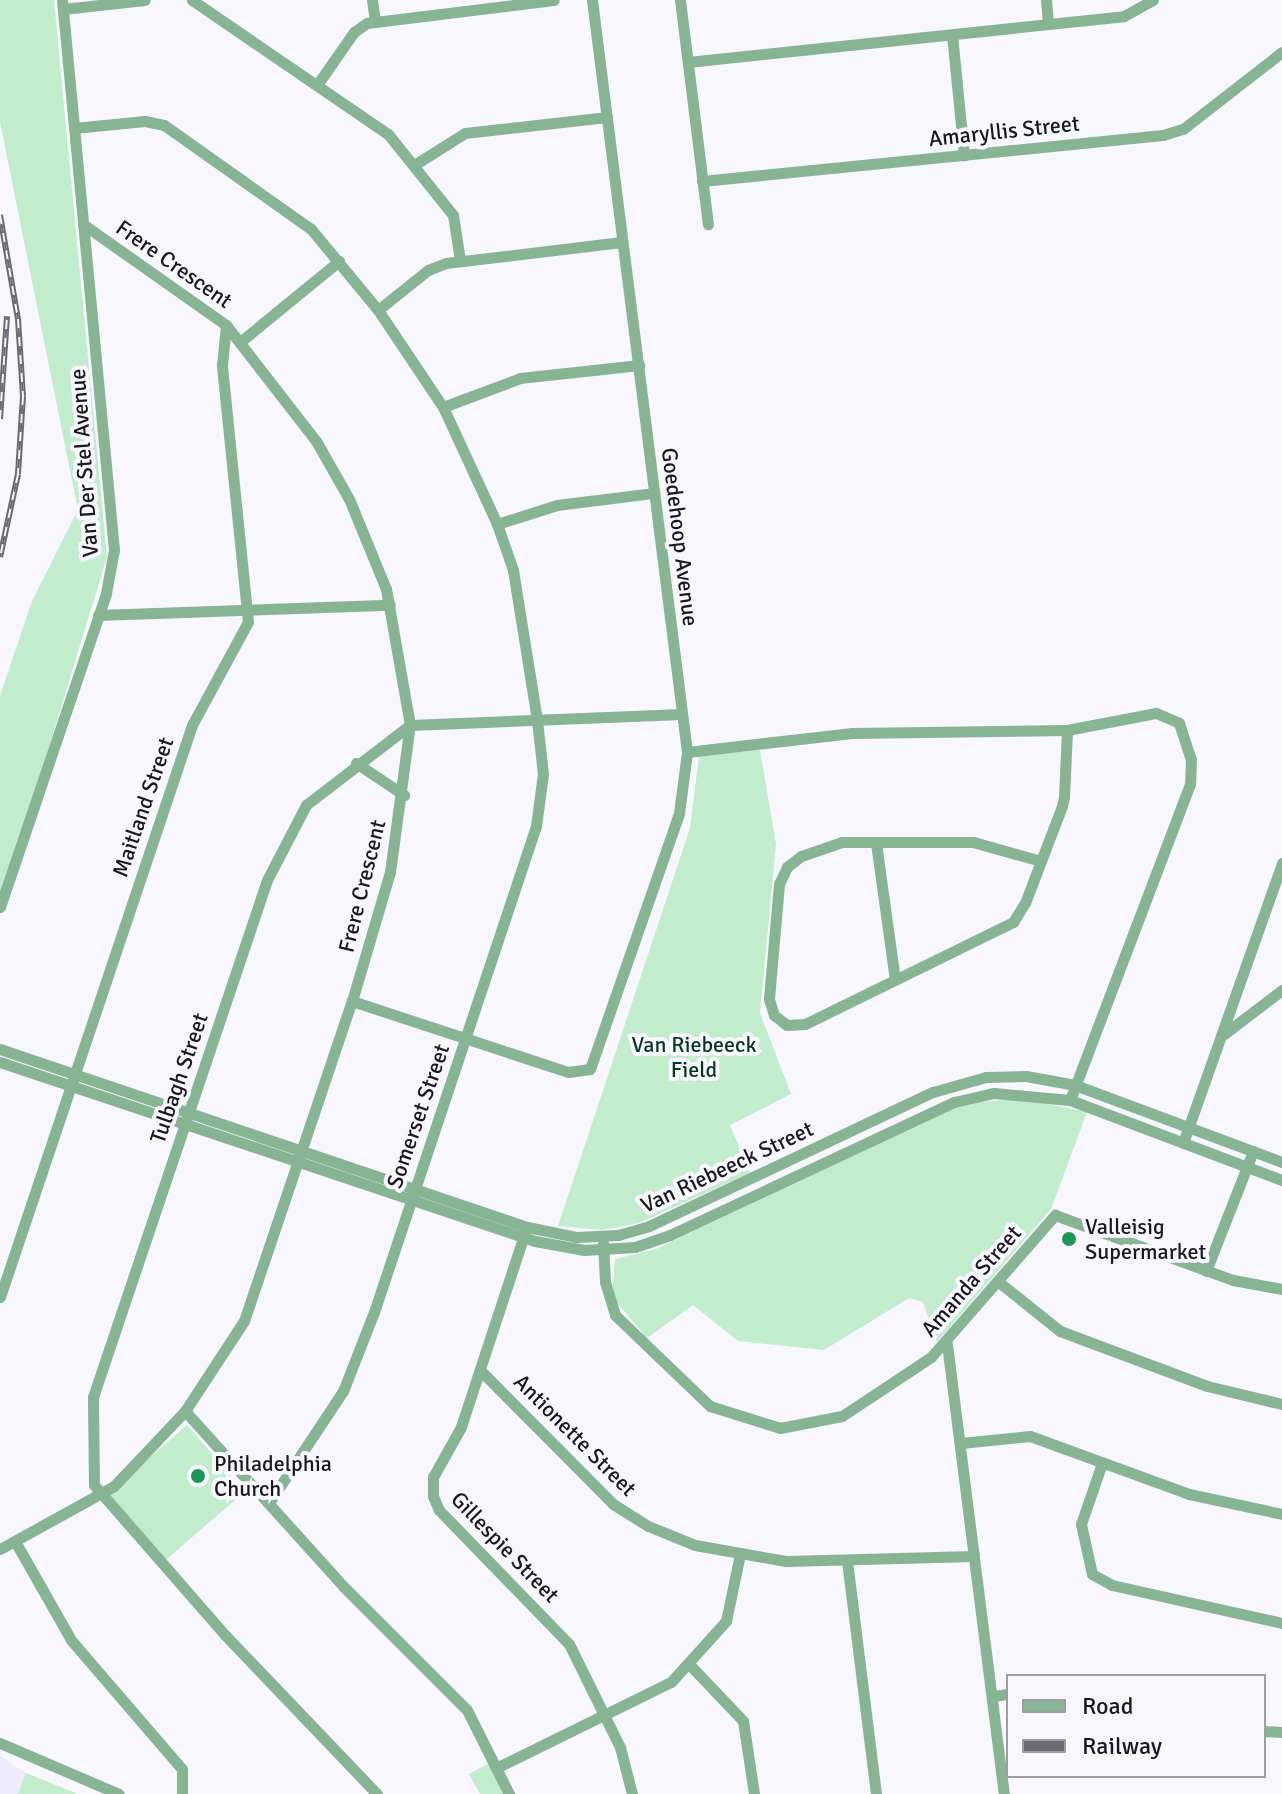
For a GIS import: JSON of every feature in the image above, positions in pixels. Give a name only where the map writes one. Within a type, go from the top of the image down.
[{"type":"street","points":[[62,4],[145,0]]},
{"type":"street","points":[[192,0],[388,134],[453,215],[460,260]]},
{"type":"street","points":[[372,0],[375,21]]},
{"type":"street","points":[[317,85],[354,32],[375,21],[554,0]]},
{"type":"street","name":"Goedehoop Avenue","points":[[466,1037],[568,1072],[592,1067],[679,813],[687,752],[592,0]]},
{"type":"street","points":[[680,0],[708,224]]},
{"type":"street","points":[[1046,0],[1048,24]]},
{"type":"street","points":[[688,62],[1124,16],[1153,0]]},
{"type":"street","name":"Van Der Stel Avenue","points":[[0,907],[98,615],[111,571],[114,533],[62,4]]},
{"type":"street","points":[[952,35],[964,155]]},
{"type":"street","name":"Amaryllis Street","points":[[702,181],[1175,132],[1282,52]]},
{"type":"street","points":[[414,165],[458,135],[607,117]]},
{"type":"street","name":"Somerset Street","points":[[74,128],[159,123],[293,213],[339,261],[378,310],[443,407],[497,524],[513,570],[537,720],[543,774],[536,826],[413,1195],[350,1378],[269,1503]]},
{"type":"street","name":"Frere Crescent","points":[[0,1549],[101,1496],[185,1411],[244,1321],[352,1001],[390,872],[404,795],[410,725],[390,605],[370,547],[332,468],[295,409],[226,325],[83,224]]},
{"type":"street","points":[[378,310],[428,270],[460,260],[622,242]]},
{"type":"street","points":[[240,342],[339,261]]},
{"type":"street","name":"Maitland Street","points":[[0,1297],[192,725],[246,629],[249,610],[222,365],[226,325]]},
{"type":"street","points":[[443,407],[520,378],[639,365]]},
{"type":"street","points":[[497,524],[557,505],[654,493]]},
{"type":"street","points":[[98,615],[390,605]]},
{"type":"street","points":[[687,752],[841,734],[1067,730],[1156,713],[1179,723],[1191,759],[1190,784],[1070,1100]]},
{"type":"street","points":[[410,725],[682,714]]},
{"type":"street","name":"Tulbagh Street","points":[[101,1496],[92,1478],[91,1405],[276,860],[306,805],[356,763],[410,725]]},
{"type":"street","points":[[1041,861],[982,843],[837,843],[787,867],[779,884],[769,999],[776,1018],[798,1026],[1009,926],[1023,908],[1041,861],[1066,789],[1067,730]]},
{"type":"street","points":[[356,763],[404,795]]},
{"type":"street","points":[[876,843],[895,980]]},
{"type":"street","points":[[1183,1143],[1282,863]]},
{"type":"street","points":[[1224,1034],[1282,990]]},
{"type":"street","points":[[352,1001],[466,1037]]},
{"type":"street","name":"Van Riebeeck Street","points":[[0,1049],[21,1063],[186,1120],[525,1232],[603,1250],[670,1235],[960,1099],[1012,1092],[1070,1100],[1282,1180]]},
{"type":"street","name":"Van Riebeeck Street","points":[[0,1062],[21,1063]]},
{"type":"street","name":"Van Riebeeck Street","points":[[525,1232],[603,1236],[662,1220],[954,1084],[1013,1076],[1075,1085],[1282,1162]]},
{"type":"street","points":[[1253,1151],[1206,1271],[1282,1289]]},
{"type":"street","name":"Amanda Street","points":[[603,1236],[615,1315],[700,1398],[746,1420],[791,1428],[842,1416],[947,1344],[1000,1283],[1049,1218],[1058,1215],[1206,1271]]},
{"type":"street","name":"Gillespie Street","points":[[525,1232],[461,1427],[436,1470],[434,1502],[564,1636],[626,1762],[632,1794]]},
{"type":"street","points":[[1000,1283],[1060,1331],[1207,1386],[1282,1404]]},
{"type":"street","points":[[947,1344],[1004,1794]]},
{"type":"street","name":"Antionette Street","points":[[481,1371],[624,1512],[695,1545],[740,1554],[847,1561],[974,1556]]},
{"type":"street","points":[[185,1411],[343,1586],[467,1710],[509,1794]]},
{"type":"street","points":[[961,1443],[1024,1435],[1198,1496],[1282,1514]]},
{"type":"street","points":[[1102,1463],[1081,1524],[1092,1574],[1112,1585],[1282,1623]]},
{"type":"street","points":[[101,1496],[377,1794]]},
{"type":"street","points":[[16,1543],[71,1640],[182,1769],[182,1794]]},
{"type":"street","points":[[496,1768],[662,1688],[689,1664],[726,1621],[740,1554]]},
{"type":"street","points":[[847,1561],[876,1794]]},
{"type":"street","points":[[689,1664],[743,1721],[754,1794]]},
{"type":"street","points":[[993,1696],[1006,1694]]},
{"type":"street","points":[[0,1743],[119,1794]]},
{"type":"shaded area","points":[[0,1756],[26,1773],[18,1794],[0,1794]]},
{"type":"green space","points":[[0,0],[54,0],[107,557],[0,907],[0,696],[32,601],[78,510],[0,122]]},
{"type":"green space","name":"Van Riebeeck Field","points":[[760,750],[776,844],[760,1013],[791,1094],[730,1125],[750,1173],[639,1223],[602,1230],[558,1226],[690,828],[699,756]]},
{"type":"green space","points":[[1023,1099],[1087,1112],[1051,1209],[937,1342],[923,1302],[909,1298],[824,1350],[738,1341],[693,1305],[647,1338],[612,1297],[615,1259],[656,1249],[965,1103]]},
{"type":"green space","points":[[187,1425],[245,1491],[165,1560],[108,1494]]},
{"type":"green space","points":[[489,1763],[504,1794],[480,1794],[469,1774]]},
{"type":"green space","points":[[26,1773],[78,1794],[18,1794]]},
{"type":"railway","points":[[0,215],[18,319],[23,396],[18,474],[0,557]]},
{"type":"railway","points":[[0,419],[7,316]]},
{"type":"place","name":"Valleisig Supermarket","points":[[1069,1239]]},
{"type":"place","name":"Philadelphia Church","points":[[198,1476]]}]
